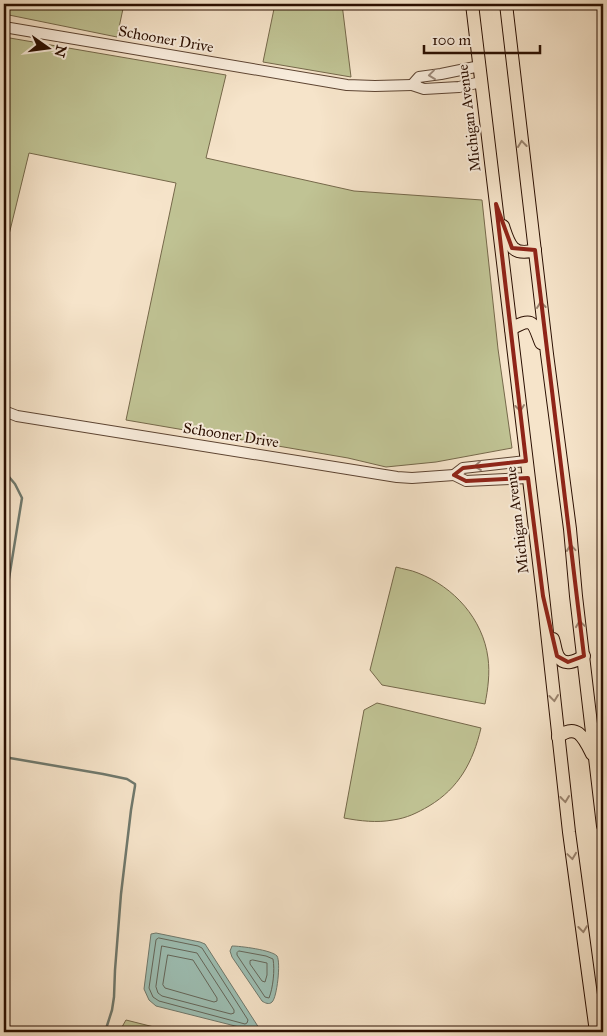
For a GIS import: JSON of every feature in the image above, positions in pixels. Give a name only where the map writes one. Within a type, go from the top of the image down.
[{"type":"main road","name":"Michigan Avenue","points":[[472,4],[543,596],[558,737],[596,1032]]},
{"type":"main road","points":[[506,4],[603,826]]},
{"type":"main road","points":[[496,204],[512,248],[518,252],[534,250]]},
{"type":"main road","points":[[511,329],[526,322],[532,324],[536,328],[547,354]]},
{"type":"main road","points":[[543,596],[558,656],[562,660],[573,662],[584,656]]},
{"type":"main road","points":[[558,737],[568,731],[575,731],[585,740],[596,760]]},
{"type":"street","name":"Schooner Drive","points":[[4,27],[347,85],[412,84],[424,89],[481,82]]},
{"type":"street","name":"Schooner Drive","points":[[412,84],[419,77],[480,66]]},
{"type":"street","name":"Schooner Drive","points":[[4,411],[17,416],[398,477],[454,475],[466,481],[528,478]]},
{"type":"street","name":"Schooner Drive","points":[[454,475],[463,468],[526,461]]},
{"type":"highlighted area","points":[[496,204],[512,248],[535,250],[584,656],[568,662],[557,656],[543,596],[528,478],[466,481],[454,475],[463,468],[526,461]]},
{"type":"green space","points":[[4,4],[124,4],[117,37],[4,14]]},
{"type":"green space","points":[[275,4],[342,4],[351,77],[263,62]]},
{"type":"green space","points":[[4,37],[226,75],[206,158],[354,191],[482,200],[498,349],[512,448],[436,462],[386,467],[348,458],[126,420],[176,183],[29,153],[4,255]]},
{"type":"green space","points":[[396,567],[410,570],[431,579],[455,596],[473,618],[480,630],[488,658],[489,669],[485,704],[382,685],[370,670]]},
{"type":"green space","points":[[377,703],[481,728],[478,740],[469,763],[457,782],[440,799],[429,806],[407,817],[387,821],[344,818],[364,710]]},
{"type":"green space","points":[[126,1020],[174,1032],[119,1032]]},
{"type":"water","points":[[156,933],[205,944],[259,1028],[259,1031],[156,1006],[149,1000],[144,989],[151,934]]},
{"type":"water","points":[[232,946],[263,950],[277,956],[279,965],[278,980],[274,999],[271,1003],[262,1001],[232,957],[230,951]]},
{"type":"waterway","points":[[4,471],[15,484],[22,498],[4,609]]},
{"type":"waterway","points":[[4,757],[103,774],[127,779],[135,784],[121,894],[114,997],[105,1032]]}]
